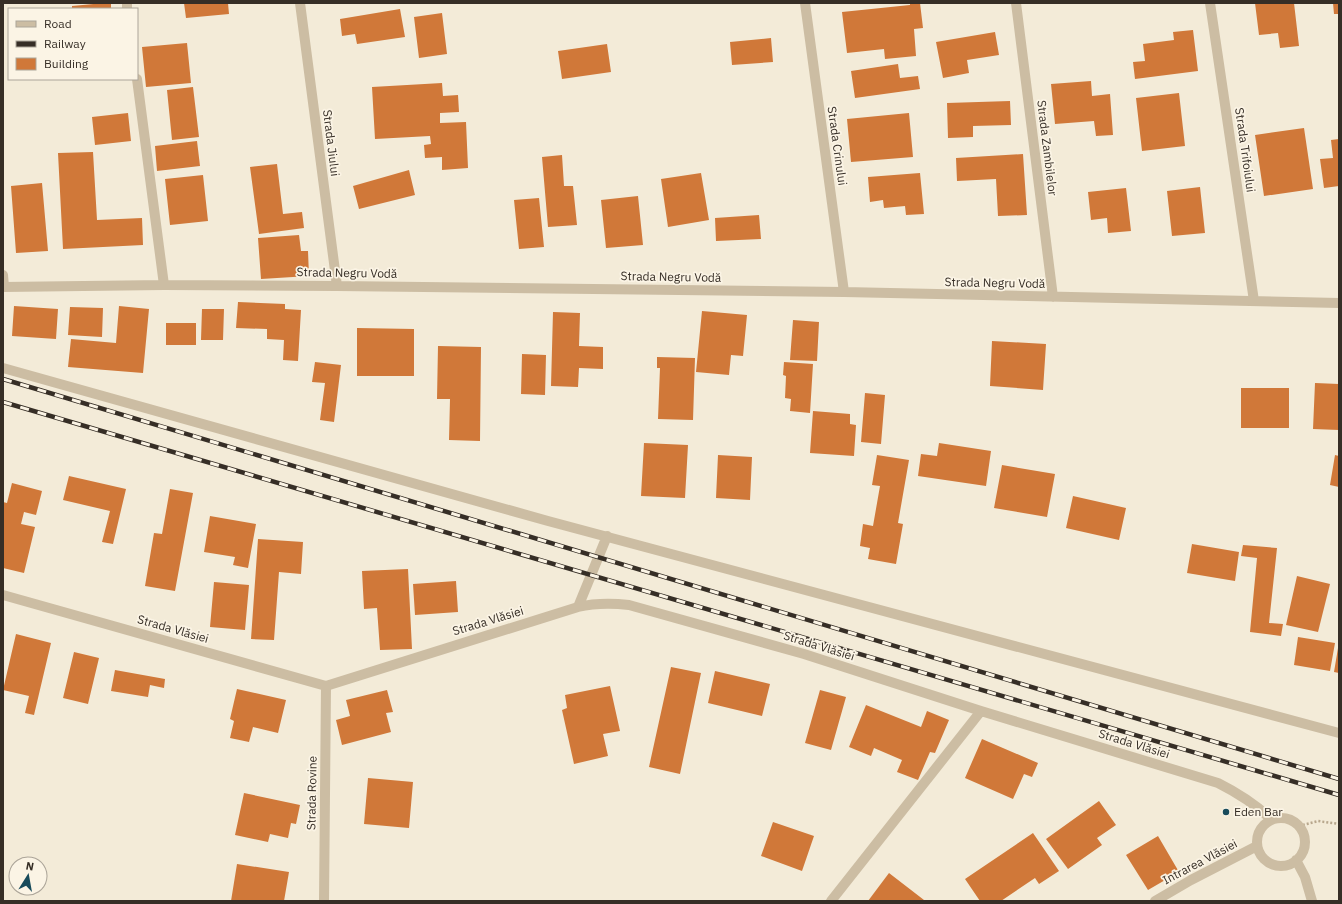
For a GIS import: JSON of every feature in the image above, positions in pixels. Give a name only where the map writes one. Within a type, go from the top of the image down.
[{"type":"street","name":"Strada Jiului","points":[[300,3],[336,286]]},
{"type":"street","name":"Strada Crinului","points":[[805,3],[844,292]]},
{"type":"street","name":"Strada Zambilelor","points":[[1016,3],[1052,297]]},
{"type":"street","name":"Strada Trifoiului","points":[[1210,3],[1254,301]]},
{"type":"street","points":[[137,80],[164,285]]},
{"type":"street","points":[[3,275],[4,287]]},
{"type":"street","name":"Strada Negru Vodă","points":[[4,287],[164,285],[336,286],[844,292],[1339,303]]},
{"type":"street","points":[[3,368],[533,516],[1339,733]]},
{"type":"street","points":[[578,607],[607,536]]},
{"type":"street","name":"Strada Vlăsiei","points":[[3,595],[326,686],[578,607],[593,603],[629,604],[804,654],[981,711],[1218,783],[1238,793],[1271,819]]},
{"type":"street","name":"Strada Rovine","points":[[324,901],[326,686]]},
{"type":"street","points":[[831,901],[981,711]]},
{"type":"street","points":[[1279,817],[1294,821],[1299,826],[1305,840],[1301,855],[1296,860],[1289,865],[1281,866],[1272,864],[1262,857],[1257,846],[1256,838],[1259,830],[1265,823],[1271,819],[1279,817]]},
{"type":"street","name":"Intrarea Vlăsiei","points":[[1155,901],[1191,880],[1257,846]]},
{"type":"street","points":[[1296,860],[1305,877],[1312,901]]},
{"type":"path","points":[[1299,826],[1318,821],[1339,824]]},
{"type":"building","points":[[111,3],[111,8],[72,8],[72,6]]},
{"type":"building","points":[[184,3],[228,3],[229,14],[186,18]]},
{"type":"building","points":[[910,3],[920,3],[923,28],[914,29],[916,56],[885,59],[884,49],[847,53],[842,12],[910,5]]},
{"type":"building","points":[[1255,3],[1294,3],[1299,46],[1280,48],[1278,33],[1259,35]]},
{"type":"building","points":[[1333,3],[1339,3],[1339,14],[1334,14]]},
{"type":"building","points":[[400,9],[405,37],[357,44],[355,34],[342,36],[340,19]]},
{"type":"building","points":[[442,13],[447,54],[419,58],[414,17]]},
{"type":"building","points":[[1193,30],[1198,71],[1135,79],[1133,62],[1145,61],[1143,44],[1174,40],[1173,32]]},
{"type":"building","points":[[995,32],[999,55],[967,60],[969,73],[943,78],[936,42]]},
{"type":"building","points":[[771,38],[773,62],[732,65],[730,42]]},
{"type":"building","points":[[187,43],[191,83],[146,87],[142,47]]},
{"type":"building","points":[[607,44],[611,72],[562,79],[558,51]]},
{"type":"building","points":[[898,64],[900,78],[918,76],[920,89],[855,98],[851,71]]},
{"type":"building","points":[[1091,81],[1092,96],[1110,94],[1113,135],[1096,136],[1094,121],[1055,124],[1051,84]]},
{"type":"building","points":[[442,83],[443,96],[458,95],[459,112],[440,113],[440,123],[466,122],[468,168],[442,170],[442,157],[425,158],[424,145],[431,144],[430,136],[375,139],[372,87]]},
{"type":"building","points":[[193,87],[199,137],[172,140],[167,90]]},
{"type":"building","points":[[1179,93],[1185,146],[1142,151],[1136,98]]},
{"type":"building","points":[[1010,101],[1011,125],[973,126],[973,137],[948,138],[947,103]]},
{"type":"building","points":[[128,113],[131,141],[95,145],[92,117]]},
{"type":"building","points":[[909,113],[913,157],[851,162],[847,119]]},
{"type":"building","points":[[1304,128],[1313,189],[1264,196],[1255,135]]},
{"type":"building","points":[[1339,139],[1339,186],[1324,188],[1320,159],[1333,158],[1331,140]]},
{"type":"building","points":[[197,141],[200,166],[157,171],[155,146]]},
{"type":"building","points":[[93,152],[97,220],[142,218],[143,245],[63,249],[58,153]]},
{"type":"building","points":[[1023,154],[1027,215],[998,216],[996,179],[957,181],[956,158]]},
{"type":"building","points":[[562,155],[564,186],[573,186],[577,225],[548,227],[542,157]]},
{"type":"building","points":[[277,164],[283,214],[302,212],[304,228],[259,234],[250,167]]},
{"type":"building","points":[[409,170],[415,195],[359,209],[353,186]]},
{"type":"building","points":[[701,173],[709,220],[668,227],[661,179]]},
{"type":"building","points":[[920,173],[924,214],[906,215],[905,206],[884,208],[883,200],[870,202],[868,177]]},
{"type":"building","points":[[203,175],[208,221],[170,225],[165,179]]},
{"type":"building","points":[[42,183],[48,251],[16,253],[11,186]]},
{"type":"building","points":[[1200,187],[1205,233],[1172,236],[1167,191]]},
{"type":"building","points":[[1126,188],[1131,231],[1108,233],[1107,218],[1091,220],[1088,192]]},
{"type":"building","points":[[638,196],[643,245],[606,248],[601,200]]},
{"type":"building","points":[[539,198],[544,247],[519,249],[514,200]]},
{"type":"building","points":[[759,215],[761,239],[716,241],[715,218]]},
{"type":"building","points":[[299,235],[301,251],[308,251],[309,276],[261,279],[258,238]]},
{"type":"building","points":[[238,302],[285,304],[285,309],[301,310],[298,361],[283,360],[284,340],[267,339],[267,329],[236,328]]},
{"type":"building","points":[[14,306],[58,309],[56,339],[12,336]]},
{"type":"building","points":[[119,306],[149,309],[143,373],[68,367],[71,339],[116,343]]},
{"type":"building","points":[[70,307],[103,308],[102,337],[68,335]]},
{"type":"building","points":[[202,309],[224,309],[223,340],[201,340]]},
{"type":"building","points":[[702,311],[747,315],[743,356],[731,355],[729,375],[696,372]]},
{"type":"building","points":[[553,312],[580,313],[579,346],[603,347],[603,369],[579,368],[578,387],[551,386]]},
{"type":"building","points":[[793,320],[819,322],[817,361],[790,360]]},
{"type":"building","points":[[166,323],[196,323],[196,345],[166,345]]},
{"type":"building","points":[[357,328],[414,329],[414,376],[357,376]]},
{"type":"building","points":[[992,341],[1046,344],[1043,390],[990,386]]},
{"type":"building","points":[[438,346],[481,347],[480,441],[449,440],[450,399],[437,399]]},
{"type":"building","points":[[522,354],[546,355],[545,395],[521,394]]},
{"type":"building","points":[[657,357],[695,358],[693,420],[658,419],[660,368],[657,368]]},
{"type":"building","points":[[315,362],[341,365],[334,422],[320,420],[325,383],[312,382]]},
{"type":"building","points":[[784,362],[813,364],[810,413],[790,411],[791,399],[785,398],[786,376],[783,375]]},
{"type":"building","points":[[1315,383],[1339,384],[1339,430],[1313,429]]},
{"type":"building","points":[[1241,388],[1289,388],[1289,428],[1241,428]]},
{"type":"building","points":[[865,393],[885,395],[881,444],[861,442]]},
{"type":"building","points":[[813,411],[850,414],[850,424],[856,425],[854,456],[810,453]]},
{"type":"building","points":[[644,443],[688,445],[685,498],[641,496]]},
{"type":"building","points":[[939,443],[991,451],[986,486],[918,476],[921,454],[937,456]]},
{"type":"building","points":[[718,455],[752,457],[750,500],[716,498]]},
{"type":"building","points":[[877,455],[909,460],[898,523],[903,524],[896,564],[868,559],[870,548],[860,546],[863,524],[873,526],[880,486],[872,485]]},
{"type":"building","points":[[1335,455],[1339,456],[1339,487],[1330,485]]},
{"type":"building","points":[[1002,465],[1055,474],[1047,517],[994,508]]},
{"type":"building","points":[[69,476],[126,489],[113,544],[102,542],[110,511],[63,500]]},
{"type":"building","points":[[12,483],[42,491],[36,515],[24,512],[21,524],[35,527],[24,573],[3,568],[3,502],[7,503]]},
{"type":"building","points":[[170,489],[193,493],[175,591],[145,586],[154,533],[162,534]]},
{"type":"building","points":[[1073,496],[1126,508],[1119,540],[1066,528]]},
{"type":"building","points":[[210,516],[256,524],[248,568],[233,565],[235,557],[204,552]]},
{"type":"building","points":[[258,539],[303,542],[301,574],[279,572],[274,640],[251,639]]},
{"type":"building","points":[[1192,544],[1239,552],[1235,581],[1187,573]]},
{"type":"building","points":[[1243,545],[1277,548],[1269,623],[1283,624],[1281,636],[1250,632],[1257,558],[1241,556]]},
{"type":"building","points":[[408,569],[412,649],[380,650],[377,608],[364,609],[362,571]]},
{"type":"building","points":[[1297,576],[1330,584],[1318,632],[1286,625]]},
{"type":"building","points":[[456,581],[458,612],[415,615],[413,584]]},
{"type":"building","points":[[214,582],[249,585],[245,630],[210,627]]},
{"type":"building","points":[[16,634],[51,643],[34,715],[25,713],[29,696],[3,690]]},
{"type":"building","points":[[1298,637],[1335,643],[1330,671],[1294,665]]},
{"type":"building","points":[[1338,648],[1339,649],[1339,673],[1334,672]]},
{"type":"building","points":[[74,652],[99,658],[88,704],[63,698]]},
{"type":"building","points":[[671,667],[701,673],[680,774],[649,767]]},
{"type":"building","points":[[115,670],[165,679],[164,688],[150,685],[148,697],[111,691]]},
{"type":"building","points":[[715,671],[770,684],[762,716],[708,703]]},
{"type":"building","points":[[610,686],[620,731],[603,734],[608,756],[574,764],[562,710],[567,708],[565,695]]},
{"type":"building","points":[[237,689],[286,700],[278,733],[253,727],[249,742],[230,738],[234,721],[230,719]]},
{"type":"building","points":[[387,690],[393,712],[386,713],[391,732],[342,745],[336,720],[350,716],[346,700]]},
{"type":"building","points":[[820,690],[846,697],[831,750],[805,743]]},
{"type":"building","points":[[866,705],[921,727],[927,711],[949,720],[935,753],[930,752],[918,780],[897,772],[902,760],[874,748],[871,756],[849,747]]},
{"type":"building","points":[[982,739],[1038,763],[1032,777],[1024,774],[1013,799],[965,778]]},
{"type":"building","points":[[368,778],[413,782],[409,828],[364,824]]},
{"type":"building","points":[[244,793],[300,805],[296,824],[291,823],[288,838],[270,834],[268,842],[235,835]]},
{"type":"building","points":[[1099,801],[1116,825],[1097,838],[1102,845],[1068,869],[1046,839]]},
{"type":"building","points":[[773,822],[814,836],[802,871],[761,856]]},
{"type":"building","points":[[1033,833],[1059,871],[1039,884],[1035,878],[1001,901],[980,901],[965,879]]},
{"type":"building","points":[[1158,836],[1179,872],[1148,890],[1126,855]]},
{"type":"building","points":[[237,864],[289,872],[284,901],[231,901]]},
{"type":"building","points":[[889,873],[924,900],[868,901]]},
{"type":"railway","points":[[3,379],[1339,779]]},
{"type":"railway","points":[[3,402],[1339,795]]},
{"type":"place","name":"Eden Bar","points":[[1226,812]]}]
